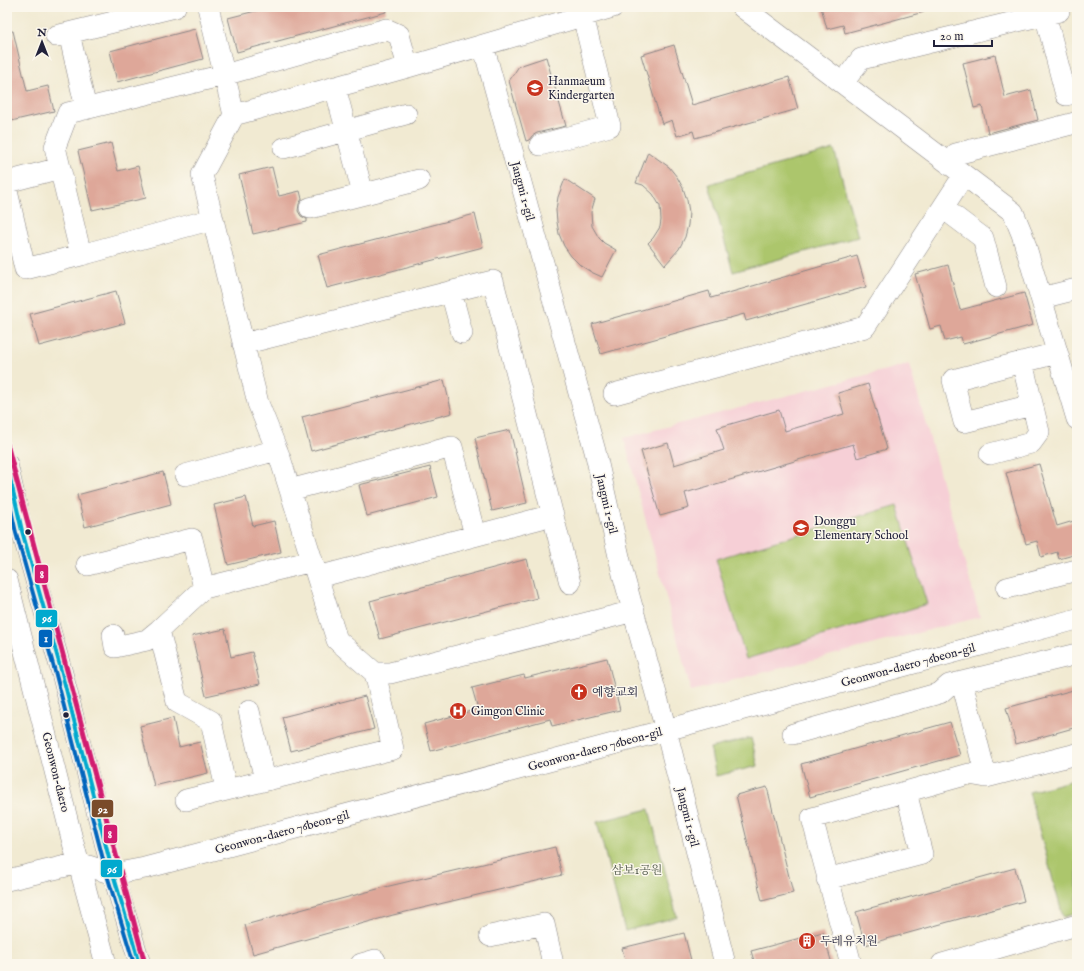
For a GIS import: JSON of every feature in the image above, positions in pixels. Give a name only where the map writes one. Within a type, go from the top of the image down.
[{"type":"street","points":[[86,109],[63,34],[175,7]]},
{"type":"street","points":[[186,800],[392,749],[375,673],[337,640],[277,450],[258,403],[243,344],[202,175],[234,115],[208,7]]},
{"type":"street","points":[[234,115],[408,67],[613,7]]},
{"type":"street","points":[[742,7],[1013,212],[1022,234],[1077,418]]},
{"type":"street","points":[[843,83],[861,59],[1009,14],[1051,10],[1066,95],[1077,92]]},
{"type":"street","points":[[540,145],[610,126],[583,16]]},
{"type":"street","points":[[80,255],[55,147],[68,114],[224,75],[386,30],[399,35],[408,67]]},
{"type":"street","name":"Jangmi 1-gil","points":[[483,45],[595,451],[623,574],[666,730],[725,964]]},
{"type":"street","points":[[335,87],[362,194]]},
{"type":"street","points":[[284,148],[406,114]]},
{"type":"street","points":[[614,394],[865,327],[943,208],[957,170],[956,154],[1075,123]]},
{"type":"street","points":[[7,182],[60,168]]},
{"type":"street","points":[[310,208],[419,180]]},
{"type":"street","points":[[7,191],[25,269],[213,219]]},
{"type":"street","points":[[943,208],[983,238],[996,286]]},
{"type":"street","points":[[243,344],[493,281],[570,583]]},
{"type":"street","points":[[1041,298],[1077,289]]},
{"type":"street","points":[[451,292],[462,334]]},
{"type":"street","points":[[1032,405],[964,422],[953,380],[1057,353]]},
{"type":"street","points":[[990,454],[1031,443],[1039,432],[1022,362]]},
{"type":"street","points":[[290,490],[452,446],[475,535]]},
{"type":"street","points":[[185,475],[277,450]]},
{"type":"street","points":[[7,464],[22,531],[62,673],[112,874],[140,964]]},
{"type":"street","points":[[112,635],[115,647],[147,640],[204,588],[315,569],[475,535],[553,515]]},
{"type":"street","points":[[87,565],[192,539],[204,588]]},
{"type":"street","points":[[1006,588],[1077,570]]},
{"type":"street","name":"Geonwon-daero","points":[[7,580],[78,863],[106,964]]},
{"type":"street","points":[[375,673],[390,673],[634,611]]},
{"type":"street","name":"Geonwon-daero 76beon-gil","points":[[112,874],[145,868],[1077,619]]},
{"type":"street","points":[[159,630],[177,702],[211,722],[226,789]]},
{"type":"street","points":[[793,734],[940,693],[949,685],[1077,654]]},
{"type":"street","points":[[962,682],[986,777]]},
{"type":"street","points":[[250,711],[265,780]]},
{"type":"street","points":[[851,964],[827,879],[812,818],[969,774],[986,777],[1077,754]]},
{"type":"street","points":[[827,879],[922,854],[906,792]]},
{"type":"street","points":[[7,880],[78,863],[112,874]]},
{"type":"street","points":[[490,936],[544,924],[553,964]]},
{"type":"street","points":[[942,964],[1077,925]]},
{"type":"street","points":[[361,964],[376,960],[376,964]]},
{"type":"shaded area","name":"Donggu Elementary School","points":[[909,364],[980,617],[691,691],[624,438]]},
{"type":"green space","points":[[834,149],[858,237],[733,272],[709,184]]},
{"type":"green space","points":[[897,505],[927,604],[746,659],[716,559]]},
{"type":"green space","points":[[751,738],[758,766],[716,776],[710,748]]},
{"type":"green space","points":[[1077,779],[1077,913],[1063,917],[1029,792]]},
{"type":"green space","name":"삼보1공원","points":[[649,809],[677,917],[625,931],[597,822]]},
{"type":"building","points":[[271,7],[385,7],[386,12],[237,52],[228,18]]},
{"type":"building","points":[[821,7],[923,7],[924,12],[845,33],[843,25],[827,29]]},
{"type":"building","points":[[195,29],[203,59],[117,82],[110,51]]},
{"type":"building","points":[[13,31],[27,91],[48,86],[54,111],[7,122],[7,32]]},
{"type":"building","points":[[674,45],[692,105],[789,77],[798,109],[695,138],[693,131],[677,136],[672,120],[662,124],[641,55]]},
{"type":"building","points":[[995,55],[1005,97],[1031,90],[1038,120],[988,133],[982,106],[974,108],[963,63]]},
{"type":"building","points":[[546,57],[566,126],[537,133],[526,141],[509,81],[519,66]]},
{"type":"building","points":[[111,143],[118,171],[138,166],[146,198],[92,210],[78,151]]},
{"type":"building","points":[[648,152],[669,167],[677,177],[683,188],[689,212],[685,237],[679,249],[665,265],[648,243],[660,227],[660,206],[653,194],[643,185],[636,183]]},
{"type":"building","points":[[272,167],[279,196],[300,191],[302,199],[299,204],[298,211],[301,216],[307,219],[307,222],[253,234],[239,175]]},
{"type":"building","points":[[565,179],[595,199],[591,212],[592,226],[599,238],[604,243],[616,250],[602,277],[580,265],[571,256],[564,246],[559,234],[556,210],[558,197]]},
{"type":"building","points":[[475,214],[483,247],[327,288],[318,255]]},
{"type":"building","points":[[857,256],[866,287],[746,321],[744,314],[601,354],[592,324],[709,291],[711,298]]},
{"type":"building","points":[[948,265],[960,310],[1024,293],[1033,325],[963,344],[961,337],[945,341],[941,326],[930,329],[915,274]]},
{"type":"building","points":[[116,291],[125,323],[39,346],[30,314]]},
{"type":"building","points":[[444,380],[452,413],[311,451],[302,417]]},
{"type":"building","points":[[868,384],[887,449],[857,458],[853,444],[685,493],[689,508],[660,516],[641,451],[668,443],[674,465],[724,450],[717,428],[779,410],[785,431],[844,414],[838,393]]},
{"type":"building","points":[[510,430],[527,503],[492,511],[475,438]]},
{"type":"building","points":[[1039,464],[1057,526],[1077,520],[1077,554],[1059,559],[1057,552],[1041,557],[1037,541],[1026,544],[1006,473]]},
{"type":"building","points":[[430,467],[438,497],[367,516],[359,485]]},
{"type":"building","points":[[163,472],[171,504],[85,527],[77,495]]},
{"type":"building","points":[[246,497],[253,526],[274,521],[281,552],[228,565],[214,505]]},
{"type":"building","points":[[527,559],[537,598],[380,639],[370,601]]},
{"type":"building","points":[[225,629],[231,657],[252,652],[260,684],[206,696],[192,636]]},
{"type":"building","points":[[607,658],[620,710],[552,726],[550,719],[431,751],[424,724],[478,709],[472,688],[524,675],[525,678]]},
{"type":"building","points":[[1077,689],[1077,727],[1016,744],[1006,708]]},
{"type":"building","points":[[365,696],[374,729],[291,751],[282,717]]},
{"type":"building","points":[[173,718],[179,747],[200,742],[208,773],[154,786],[140,726]]},
{"type":"building","points":[[950,722],[960,755],[810,797],[801,764]]},
{"type":"building","points":[[767,787],[793,893],[762,901],[736,795]]},
{"type":"building","points":[[555,847],[562,875],[393,915],[253,954],[245,925],[385,887]]},
{"type":"building","points":[[1015,868],[1024,901],[865,945],[856,912]]},
{"type":"building","name":"두레유치원","points":[[823,932],[832,964],[755,964],[751,951]]},
{"type":"building","points":[[684,933],[692,964],[626,964],[622,948]]},
{"type":"transit line","name":"8","points":[[7,444],[145,964]]},
{"type":"transit line","name":"92","points":[[13,463],[28,530],[68,672],[119,872],[146,962]]},
{"type":"transit line","name":"96","points":[[7,464],[22,531],[62,673],[113,874],[140,964]]},
{"type":"transit line","name":"1","points":[[7,491],[16,533],[56,675],[107,875],[134,964]]},
{"type":"place","name":"Hanmaeum Kindergarten","points":[[535,88]]},
{"type":"place","name":"Donggu Elementary School","points":[[801,528]]},
{"type":"place","name":"예향교회","points":[[579,692]]},
{"type":"place","name":"Gimgon Clinic","points":[[458,711]]},
{"type":"place","name":"두레유치원","points":[[807,941]]}]
